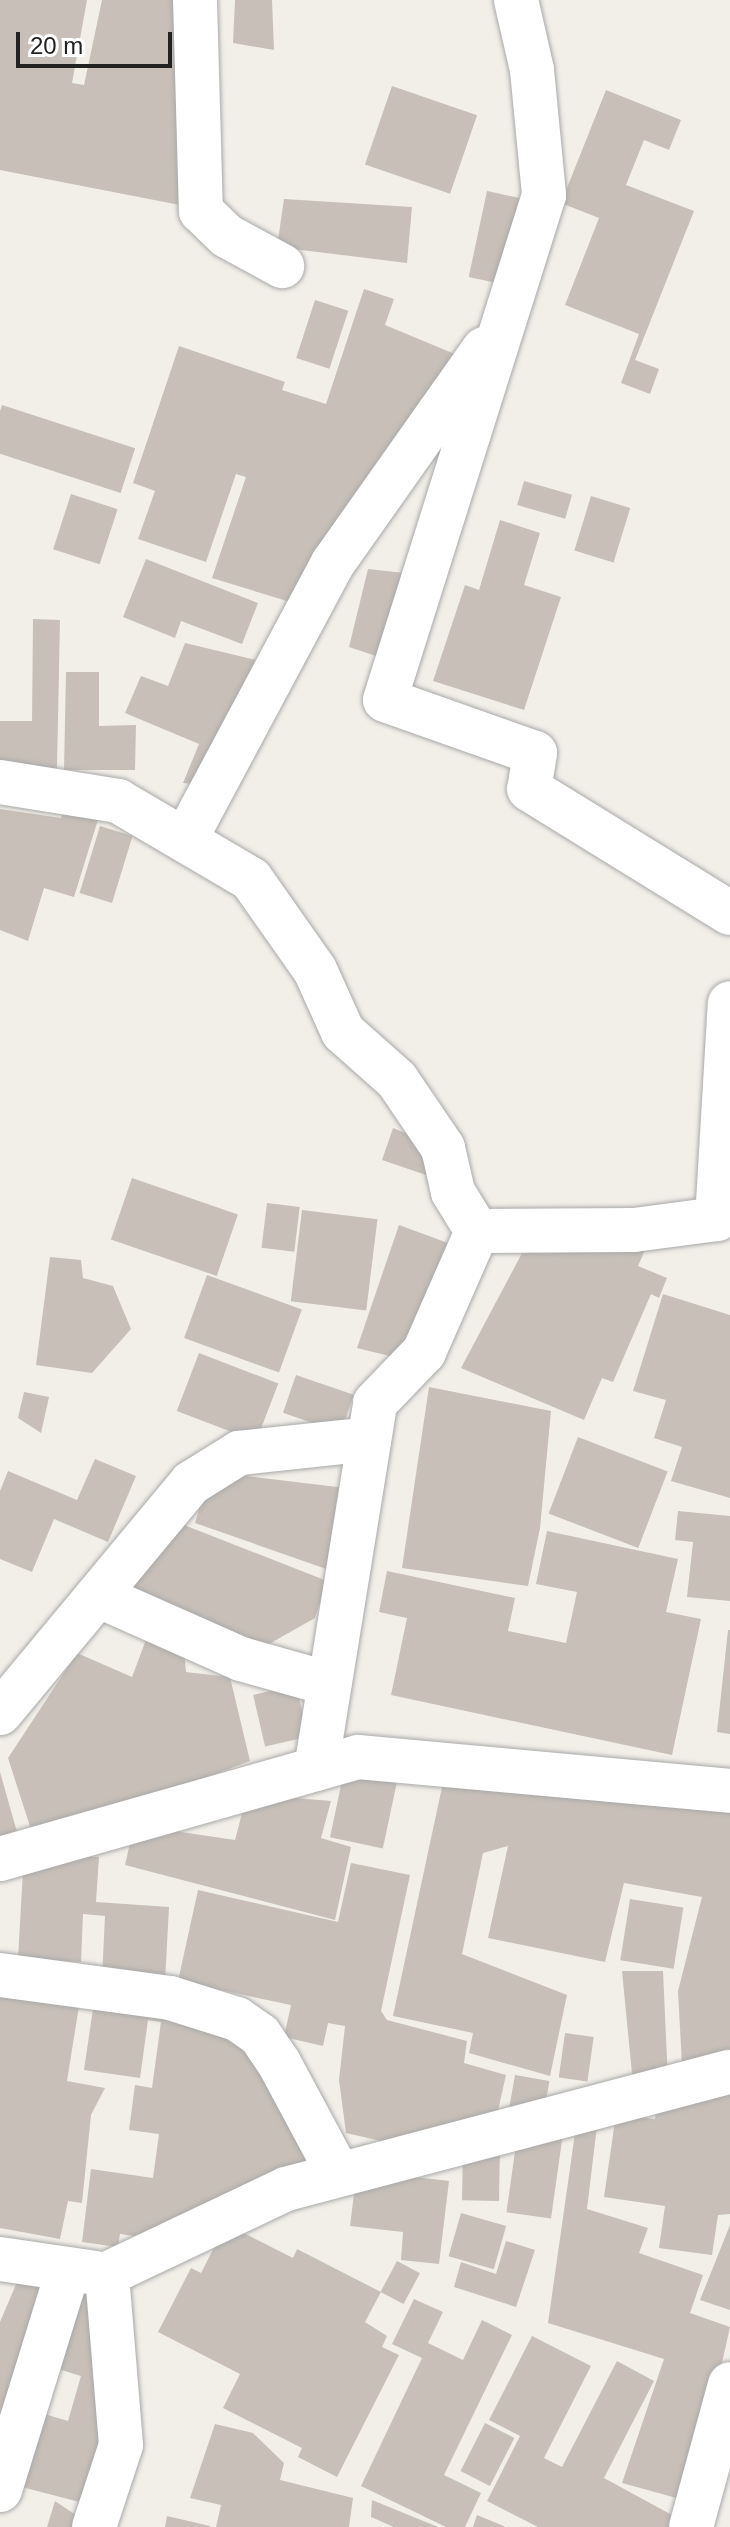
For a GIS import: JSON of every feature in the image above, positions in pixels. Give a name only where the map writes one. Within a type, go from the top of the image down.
[{"type":"street","points":[[195,0],[201,211],[227,236],[282,266]]},
{"type":"street","points":[[516,0],[532,70],[544,195],[385,700],[535,753],[529,789],[730,913]]},
{"type":"street","points":[[185,840],[333,563],[506,318]]},
{"type":"street","points":[[0,782],[118,801],[251,879],[315,970],[343,1032],[397,1080],[443,1148],[453,1192],[477,1231]]},
{"type":"street","points":[[477,1231],[634,1230],[723,1217],[730,1003]]},
{"type":"street","points":[[316,1769],[375,1403],[424,1352],[477,1231]]},
{"type":"street","points":[[0,1713],[191,1483],[239,1453],[369,1439]]},
{"type":"street","points":[[99,1596],[241,1659],[330,1684]]},
{"type":"street","points":[[0,1859],[358,1757],[730,1791]]},
{"type":"street","points":[[0,1975],[170,1998],[237,2019],[260,2035],[279,2063],[338,2173]]},
{"type":"street","points":[[0,2259],[88,2272],[286,2189],[730,2072]]},
{"type":"street","points":[[0,2490],[88,2272]]},
{"type":"street","points":[[88,2272],[121,2445],[94,2527]]},
{"type":"street","points":[[691,2527],[730,2384]]},
{"type":"building","points":[[0,0],[87,0],[72,83],[84,85],[102,0],[182,0],[190,207],[0,170]]},
{"type":"building","points":[[235,0],[272,0],[274,50],[233,43]]},
{"type":"building","points":[[392,86],[477,115],[450,194],[365,164]]},
{"type":"building","points":[[606,90],[681,120],[669,150],[644,140],[626,185],[694,211],[635,360],[659,369],[650,394],[621,383],[639,334],[565,305],[599,218],[561,203]]},
{"type":"building","points":[[487,191],[524,199],[506,285],[469,277]]},
{"type":"building","points":[[284,199],[412,207],[407,263],[277,247]]},
{"type":"building","points":[[364,289],[394,299],[385,325],[462,357],[300,605],[212,578],[246,477],[236,474],[206,562],[138,539],[155,491],[133,483],[179,346],[285,382],[282,390],[326,404]]},
{"type":"building","points":[[315,300],[348,311],[329,369],[296,358]]},
{"type":"building","points":[[2,405],[135,448],[121,493],[0,454]]},
{"type":"building","points":[[524,481],[572,495],[565,519],[517,505]]},
{"type":"building","points":[[71,494],[118,509],[100,564],[53,549]]},
{"type":"building","points":[[591,496],[630,508],[614,562],[574,551]]},
{"type":"building","points":[[500,520],[540,533],[524,585],[561,597],[524,710],[433,681],[465,585],[479,590]]},
{"type":"building","points":[[146,559],[258,603],[242,644],[181,621],[175,638],[123,617]]},
{"type":"building","points":[[368,569],[413,574],[382,658],[349,647]]},
{"type":"building","points":[[33,619],[60,620],[57,768],[0,768],[0,721],[32,721]]},
{"type":"building","points":[[185,643],[268,663],[203,785],[183,783],[199,744],[125,713],[141,676],[168,686]]},
{"type":"building","points":[[66,672],[99,672],[99,726],[136,725],[135,770],[64,770]]},
{"type":"building","points":[[66,801],[101,810],[74,897],[44,888],[28,941],[0,930],[0,809],[61,818]]},
{"type":"building","points":[[100,826],[133,836],[112,903],[80,893]]},
{"type":"building","points":[[393,1128],[435,1145],[429,1176],[382,1160]]},
{"type":"building","points":[[132,1178],[238,1214],[217,1276],[111,1239]]},
{"type":"building","points":[[267,1203],[300,1207],[294,1252],[262,1248]]},
{"type":"building","points":[[302,1210],[377,1219],[366,1311],[291,1301]]},
{"type":"building","points":[[399,1225],[456,1246],[402,1359],[357,1348]]},
{"type":"building","points":[[529,1240],[645,1250],[638,1266],[667,1278],[659,1298],[651,1294],[613,1382],[602,1378],[584,1420],[461,1368]]},
{"type":"building","points":[[50,1257],[81,1260],[83,1278],[113,1286],[131,1329],[92,1373],[36,1365]]},
{"type":"building","points":[[207,1275],[302,1310],[279,1373],[184,1338]]},
{"type":"building","points":[[663,1294],[730,1315],[730,1498],[671,1481],[682,1447],[654,1438],[666,1400],[633,1391]]},
{"type":"building","points":[[199,1353],[278,1383],[256,1441],[177,1411]]},
{"type":"building","points":[[296,1375],[354,1395],[341,1433],[283,1413]]},
{"type":"building","points":[[429,1387],[551,1411],[540,1528],[528,1586],[402,1568]]},
{"type":"building","points":[[24,1392],[49,1397],[41,1433],[18,1418]]},
{"type":"building","points":[[578,1437],[668,1471],[638,1548],[549,1514]]},
{"type":"building","points":[[95,1459],[136,1476],[108,1542],[54,1519],[32,1572],[0,1559],[0,1491],[8,1471],[77,1500]]},
{"type":"building","points":[[221,1473],[354,1489],[332,1571],[195,1523],[204,1492]]},
{"type":"building","points":[[678,1511],[730,1516],[730,1601],[687,1597],[693,1542],[675,1540]]},
{"type":"building","points":[[174,1521],[327,1581],[315,1618],[253,1653],[122,1593]]},
{"type":"building","points":[[547,1531],[678,1559],[666,1612],[701,1619],[672,1755],[391,1695],[407,1618],[379,1612],[387,1571],[515,1598],[508,1631],[566,1643],[577,1592],[536,1584]]},
{"type":"building","points":[[730,1630],[730,1734],[717,1732]]},
{"type":"building","points":[[147,1637],[184,1651],[186,1672],[230,1677],[250,1761],[35,1842],[8,1758],[77,1653],[132,1677]]},
{"type":"building","points":[[296,1685],[308,1737],[265,1747],[253,1695]]},
{"type":"building","points":[[346,1762],[399,1773],[383,1849],[330,1837]]},
{"type":"building","points":[[0,1772],[21,1846],[0,1851]]},
{"type":"building","points":[[445,1773],[730,1812],[730,2057],[682,2065],[678,1991],[702,1897],[624,1883],[605,1962],[488,1938],[508,1846],[483,1853],[462,1954],[567,1995],[550,2076],[469,2053],[473,2033],[393,2016]]},
{"type":"building","points":[[247,1794],[331,1801],[321,1838],[351,1847],[335,1920],[125,1865],[134,1825],[235,1840]]},
{"type":"building","points":[[24,1853],[99,1857],[96,1902],[169,1907],[165,1982],[102,1978],[105,1916],[83,1914],[81,1962],[18,1958]]},
{"type":"building","points":[[351,1863],[410,1875],[381,2011],[387,2020],[467,2041],[464,2063],[506,2075],[495,2124],[390,2143],[346,2133],[339,2080],[345,2026],[328,2023],[323,2046],[284,2037],[291,2005],[178,1981],[198,1890],[338,1922]]},
{"type":"building","points":[[630,1899],[683,1907],[674,1969],[620,1960]]},
{"type":"building","points":[[622,1971],[663,1971],[668,2081],[633,2084]]},
{"type":"building","points":[[95,1995],[226,2022],[322,2167],[171,2218],[167,2241],[120,2234],[118,2247],[82,2242],[91,2169],[153,2178],[159,2134],[129,2130],[135,2085],[152,2088],[161,2022],[148,2020],[140,2078],[84,2070]]},
{"type":"building","points":[[0,1997],[80,2000],[67,2081],[105,2088],[91,2115],[82,2203],[68,2201],[60,2239],[0,2228]]},
{"type":"building","points":[[565,2033],[594,2037],[587,2082],[559,2078]]},
{"type":"building","points":[[515,2075],[549,2081],[544,2115],[509,2108]]},
{"type":"building","points":[[730,2091],[730,2214],[718,2215],[712,2255],[659,2248],[665,2206],[604,2197],[616,2114],[655,2119],[658,2095]]},
{"type":"building","points":[[577,2119],[597,2126],[587,2209],[648,2228],[639,2253],[703,2275],[690,2313],[730,2327],[691,2502],[622,2483],[664,2359],[548,2323]]},
{"type":"building","points":[[518,2130],[563,2136],[551,2218],[506,2212]]},
{"type":"building","points":[[463,2144],[500,2145],[499,2201],[462,2200]]},
{"type":"building","points":[[357,2170],[449,2181],[439,2264],[401,2260],[403,2232],[350,2226]]},
{"type":"building","points":[[461,2213],[506,2226],[494,2269],[449,2256]]},
{"type":"building","points":[[226,2224],[293,2258],[297,2249],[381,2292],[365,2322],[387,2336],[382,2347],[399,2355],[337,2477],[298,2457],[302,2448],[223,2408],[240,2374],[158,2332],[191,2268],[201,2273]]},
{"type":"building","points":[[730,2225],[730,2310],[700,2300]]},
{"type":"building","points":[[506,2241],[535,2250],[516,2307],[454,2287],[461,2262],[496,2274]]},
{"type":"building","points":[[397,2261],[420,2273],[404,2304],[381,2292]]},
{"type":"building","points":[[23,2268],[55,2283],[0,2452],[0,2322]]},
{"type":"building","points":[[73,2274],[102,2284],[110,2376],[91,2505],[18,2486],[41,2413],[68,2421],[81,2376],[45,2365]]},
{"type":"building","points":[[414,2299],[443,2312],[428,2343],[463,2360],[482,2320],[512,2335],[444,2475],[481,2493],[465,2527],[446,2527],[361,2486],[422,2358],[392,2344]]},
{"type":"building","points":[[532,2336],[591,2366],[544,2458],[562,2467],[617,2361],[654,2381],[604,2478],[683,2521],[682,2527],[538,2527],[487,2501],[520,2436],[489,2420]]},
{"type":"building","points":[[485,2423],[514,2438],[490,2486],[460,2471]]},
{"type":"building","points":[[215,2424],[253,2433],[284,2463],[280,2480],[353,2498],[349,2527],[216,2527],[221,2505],[190,2498]]},
{"type":"building","points":[[372,2500],[438,2527],[394,2527],[371,2517]]},
{"type":"building","points":[[55,2501],[89,2524],[88,2527],[47,2527]]},
{"type":"building","points":[[477,2515],[506,2527],[473,2527]]},
{"type":"building","points":[[167,2516],[210,2526],[210,2527],[165,2527]]}]
